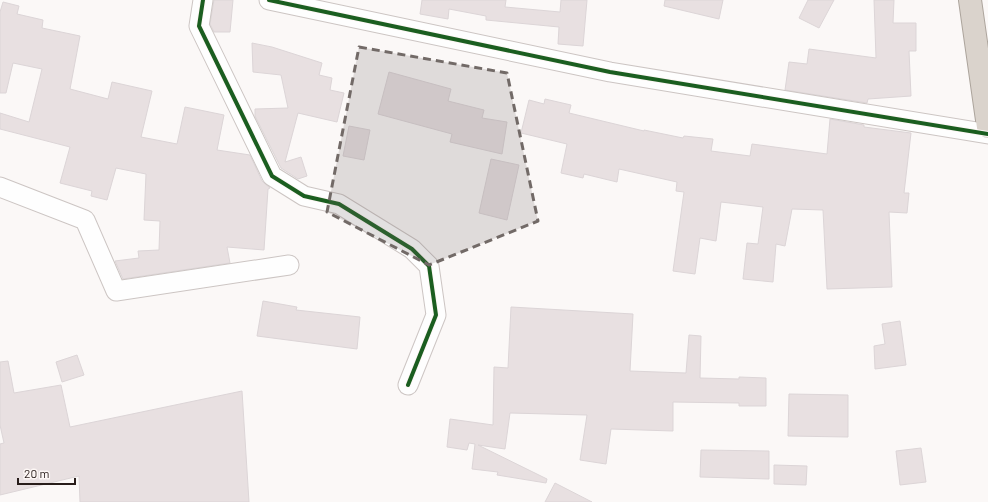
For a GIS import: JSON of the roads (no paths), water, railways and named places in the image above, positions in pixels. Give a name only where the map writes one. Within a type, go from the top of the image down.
[{"type":"highway","points":[[970,0],[988,126]]},
{"type":"street","points":[[203,0],[199,26],[272,176],[304,196],[339,204],[412,249],[429,266],[436,315],[408,385]]},
{"type":"street","points":[[269,0],[610,72],[988,134]]},
{"type":"street","points":[[0,187],[85,220],[116,291],[289,264]]}]
